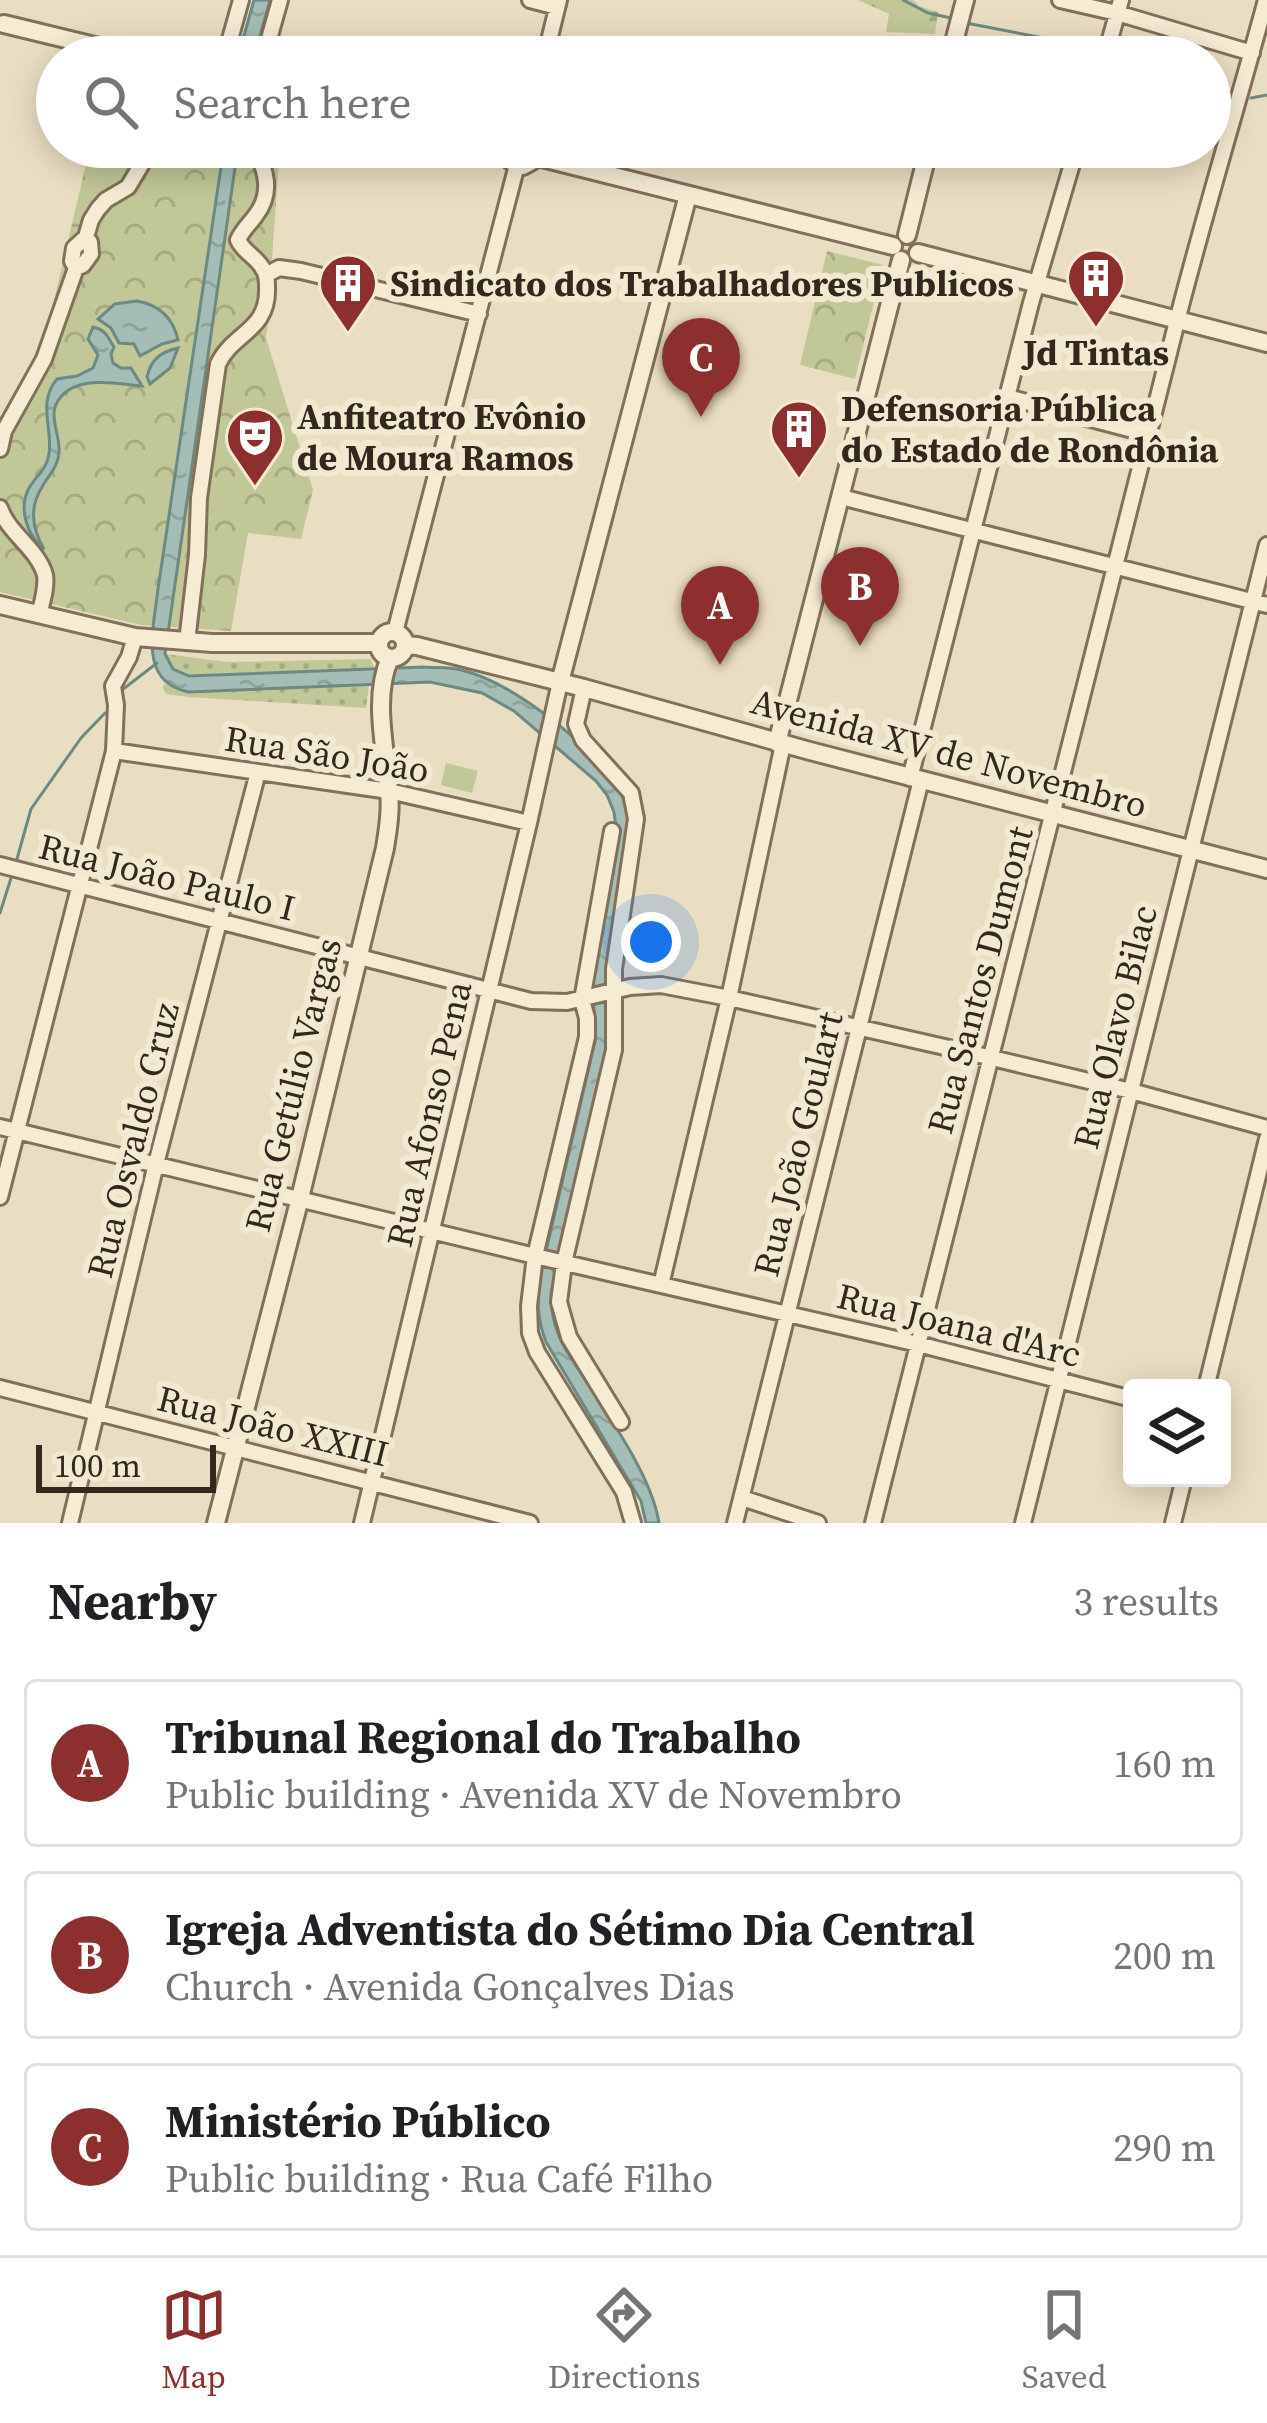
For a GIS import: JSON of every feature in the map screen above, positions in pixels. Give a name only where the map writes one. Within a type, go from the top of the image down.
[{"type":"street","points":[[230,36],[241,0]]},
{"type":"street","points":[[269,36],[280,0]]},
{"type":"street","points":[[530,0],[558,3],[549,36]]},
{"type":"street","points":[[1060,0],[1119,6],[1218,36]]},
{"type":"street","name":"Rua Santos Dumont","points":[[1231,130],[1257,48],[1266,0]]},
{"type":"street","points":[[1111,36],[1119,6]]},
{"type":"street","points":[[1,21],[59,36]]},
{"type":"street","points":[[0,449],[4,431],[44,359],[76,268],[74,248],[86,237],[98,209],[128,187],[139,168]]},
{"type":"street","points":[[0,1197],[8,1129],[114,751],[113,686],[129,657],[160,640],[197,555],[199,498],[216,373],[223,353],[254,327],[265,310],[266,275],[238,240],[265,200],[264,168]]},
{"type":"street","name":"Rua Getúlio Vargas","points":[[216,1523],[385,848],[390,818],[382,686],[513,168]]},
{"type":"street","points":[[581,168],[1267,343]]},
{"type":"street","points":[[661,1285],[729,998],[780,743],[924,168]]},
{"type":"street","name":"Rua João Goulart","points":[[735,1523],[973,532],[1036,283],[1071,168]]},
{"type":"street","name":"Rua Santos Dumont","points":[[873,1523],[1177,320],[1220,168]]},
{"type":"street","points":[[560,682],[688,195]]},
{"type":"street","points":[[266,275],[279,268],[301,271],[479,314]]},
{"type":"street","points":[[1007,397],[1148,434]]},
{"type":"street","points":[[841,497],[1260,603]]},
{"type":"street","points":[[0,508],[4,521],[44,570],[39,615]]},
{"type":"street","name":"Rua Olavo Bilac","points":[[1023,1523],[1190,850],[1260,603],[1267,545]]},
{"type":"street","name":"Avenida XV de Novembro","points":[[0,605],[160,640],[391,649],[560,682],[1267,869]]},
{"type":"street","name":"Rua Afonso Pena","points":[[362,1523],[560,682]]},
{"type":"street","points":[[584,688],[576,724],[583,740],[631,793],[636,819],[614,969],[587,1018],[587,1037],[530,1280],[529,1320],[537,1352],[624,1492],[633,1523]]},
{"type":"street","name":"Rua São João","points":[[114,751],[389,791],[529,823]]},
{"type":"street","name":"Rua Osvaldo Cruz","points":[[70,1523],[156,1164],[258,772]]},
{"type":"street","points":[[612,831],[599,995],[614,1050],[562,1263],[559,1302],[563,1325],[621,1422]]},
{"type":"street","name":"Rua João Paulo I","points":[[2,865],[489,991],[542,1002],[661,985],[1131,1091],[1267,1128]]},
{"type":"street","name":"Rua Joana d'Arc","points":[[8,1129],[1123,1397]]},
{"type":"street","points":[[1208,1379],[1267,1139]]},
{"type":"street","name":"Rua João XXIII","points":[[0,1388],[530,1523]]},
{"type":"street","points":[[1173,1523],[1182,1487]]},
{"type":"street","points":[[742,1498],[818,1523]]},
{"type":"green space","points":[[858,0],[913,0],[938,12],[935,34],[886,32],[889,14]]},
{"type":"green space","points":[[85,168],[278,168],[275,275],[266,338],[313,490],[301,539],[248,533],[231,631],[141,625],[0,592],[0,423],[44,343]]},
{"type":"green space","points":[[827,251],[883,265],[855,379],[800,365]]},
{"type":"green space","points":[[262,426],[285,429],[280,462],[257,459]]},
{"type":"green space","points":[[165,654],[228,662],[371,659],[374,668],[189,676],[173,669]]},
{"type":"green space","points":[[165,683],[189,692],[369,685],[366,708],[189,697],[166,694]]},
{"type":"green space","points":[[446,763],[478,771],[472,793],[441,785]]},
{"type":"water","points":[[254,0],[270,0],[260,36],[244,36]]},
{"type":"water","points":[[221,168],[235,168],[165,654],[173,669],[189,676],[424,667],[461,670],[499,685],[540,710],[593,756],[618,787],[631,820],[610,1045],[551,1301],[562,1343],[634,1457],[659,1523],[646,1523],[641,1501],[546,1342],[539,1312],[539,1281],[595,1041],[593,984],[616,827],[607,795],[514,711],[482,693],[430,682],[189,692],[173,686],[155,665],[154,620]]},
{"type":"water","points":[[137,301],[164,313],[178,340],[140,356],[134,344],[119,343],[111,328],[98,319],[115,304]]},
{"type":"water","points":[[93,327],[104,332],[114,347],[113,363],[131,368],[142,386],[84,384],[67,391],[55,406],[58,458],[34,511],[44,549],[33,537],[24,504],[48,459],[51,388],[57,379],[93,368],[98,355],[88,339]]},
{"type":"water","points":[[178,348],[170,368],[150,384],[147,377],[154,361]]},
{"type":"waterway","points":[[903,0],[951,18]]},
{"type":"waterway","points":[[966,23],[1033,36]]},
{"type":"waterway","points":[[1251,98],[1267,95]]},
{"type":"waterway","points":[[122,690],[157,663]]},
{"type":"waterway","points":[[15,866],[31,809],[81,738],[105,713]]},
{"type":"waterway","points":[[0,913],[12,875]]},
{"type":"place","name":"Jd Tintas","points":[[1096,329]]},
{"type":"place","name":"Sindicato dos Trabalhadores Publicos","points":[[348,334]]},
{"type":"place","name":"Ministério Público","points":[[701,417]]},
{"type":"place","name":"Defensoria Pública do Estado de Rondônia","points":[[799,480]]},
{"type":"place","name":"Anfiteatro Evônio de Moura Ramos","points":[[255,488]]},
{"type":"place","name":"Igreja Adventista do Sétimo Dia Central","points":[[860,646]]},
{"type":"place","name":"Tribunal Regional do Trabalho","points":[[720,665]]}]
